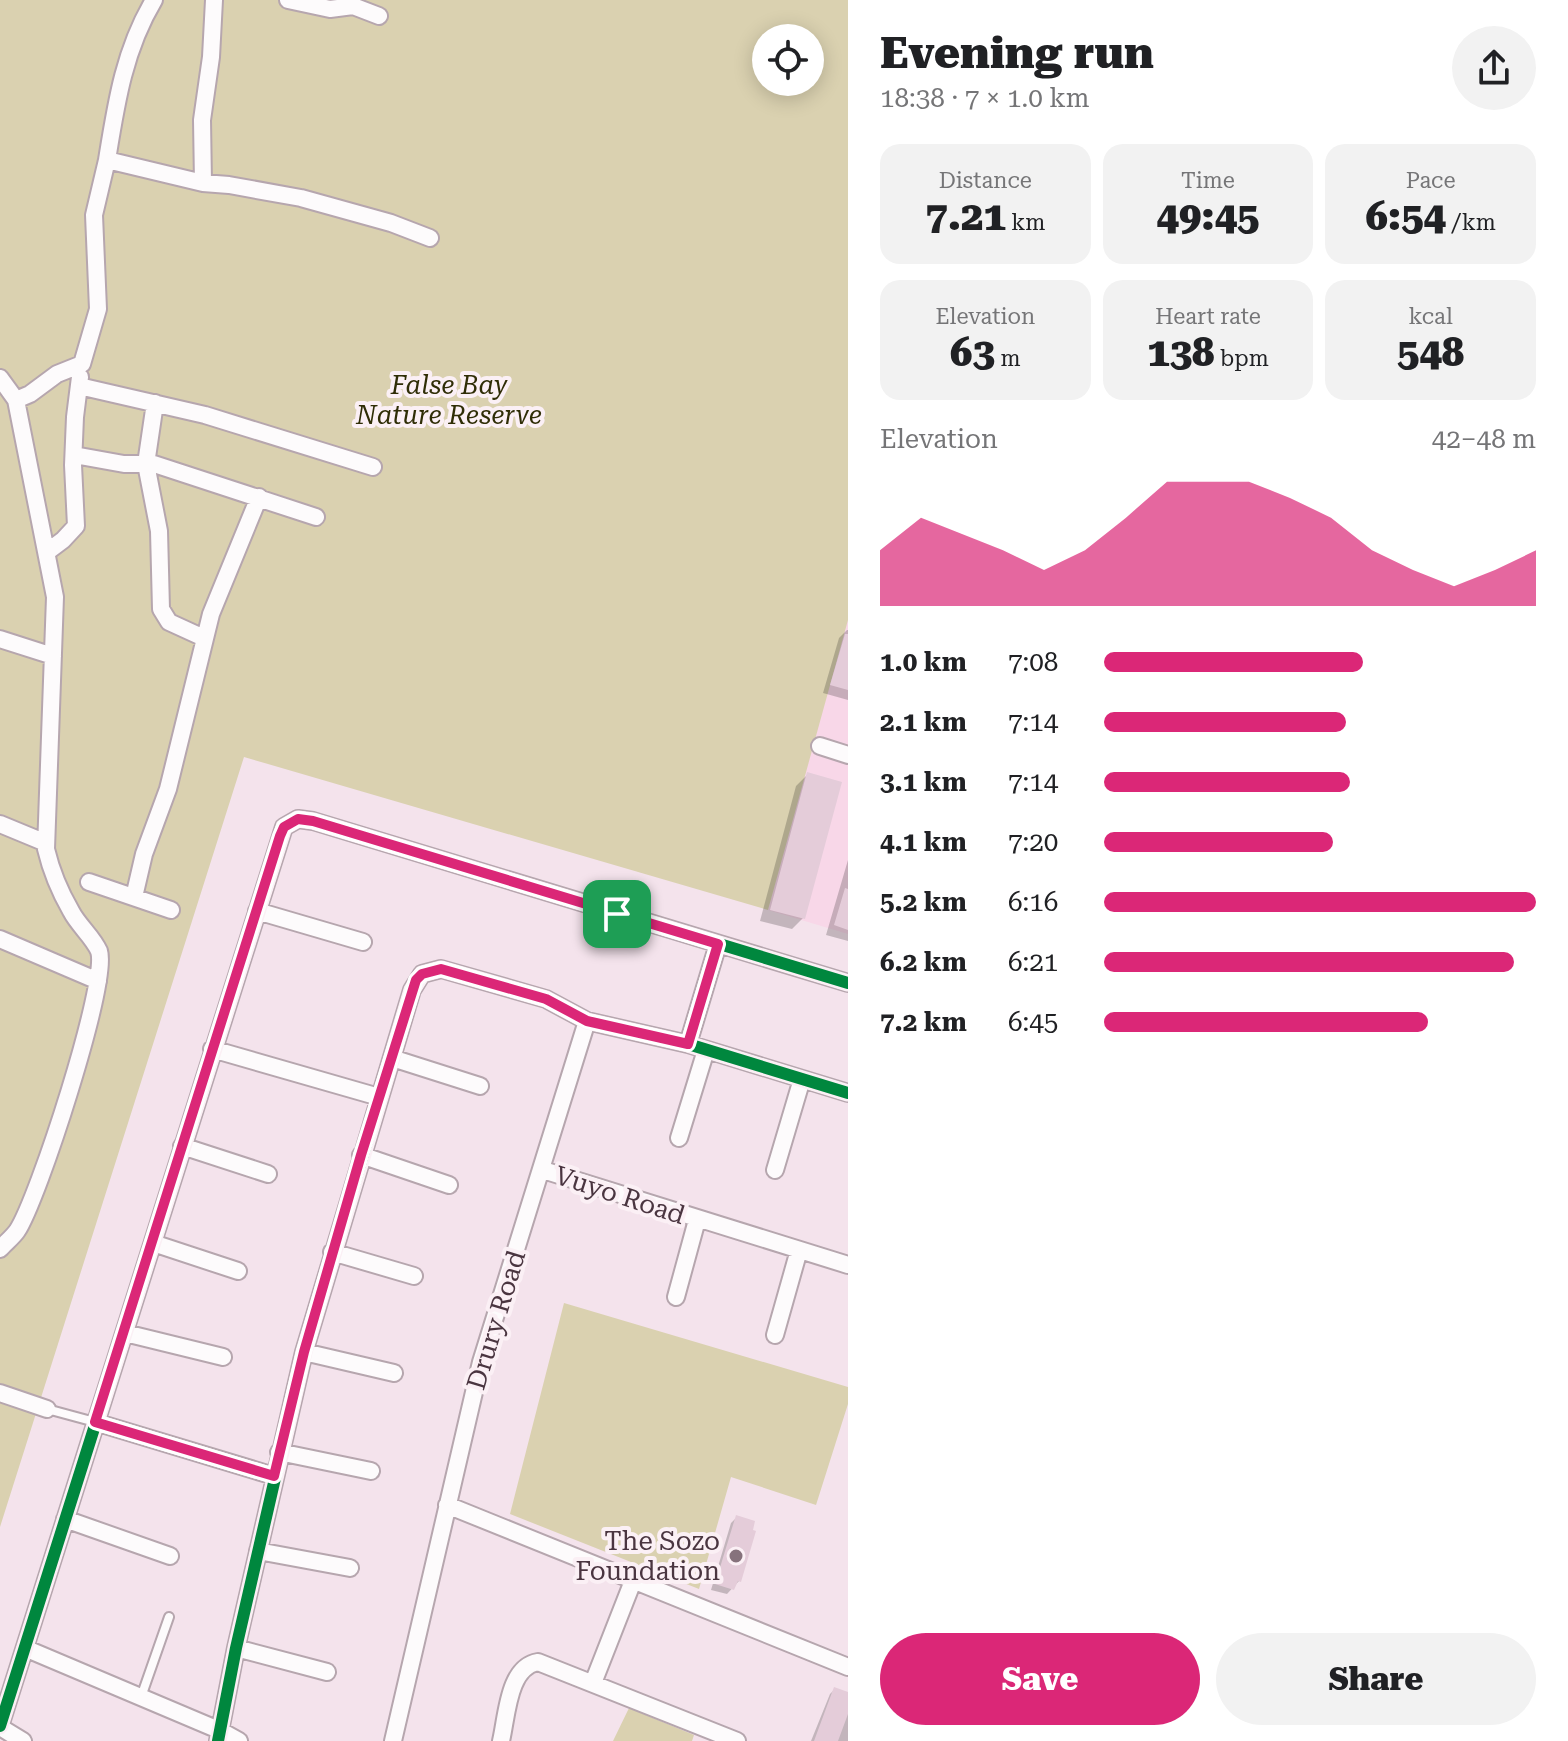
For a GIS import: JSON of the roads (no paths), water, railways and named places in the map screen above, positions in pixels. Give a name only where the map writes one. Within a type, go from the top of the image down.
[{"type":"street","points":[[47,552],[76,526],[74,455],[79,386],[98,309],[94,215],[126,60],[141,21],[154,0]]},
{"type":"street","points":[[203,183],[202,120],[211,57],[214,0]]},
{"type":"street","points":[[288,0],[330,9],[353,6],[379,16]]},
{"type":"street","points":[[107,160],[203,183],[301,198],[391,223],[430,238]]},
{"type":"street","points":[[16,400],[30,394],[57,374],[82,364]]},
{"type":"street","points":[[0,378],[16,400],[55,597],[46,843],[51,869],[71,912],[99,951],[96,999],[48,1162],[17,1231],[0,1249]]},
{"type":"street","points":[[79,386],[249,428],[373,467]]},
{"type":"street","points":[[155,403],[146,464],[159,531],[161,609],[169,622],[204,638]]},
{"type":"street","points":[[74,455],[124,464],[146,464],[200,477],[316,517]]},
{"type":"street","points":[[134,897],[144,854],[168,789],[211,614],[259,497]]},
{"type":"street","points":[[0,639],[53,656]]},
{"type":"street","points":[[820,746],[848,755]]},
{"type":"street","points":[[23,1741],[0,1727],[284,827],[306,819],[848,983]]},
{"type":"street","points":[[0,824],[46,843]]},
{"type":"street","points":[[89,882],[171,910]]},
{"type":"street","points":[[257,911],[363,942]]},
{"type":"street","points":[[0,939],[98,981]]},
{"type":"street","points":[[688,1044],[718,944]]},
{"type":"street","points":[[220,1736],[236,1648],[304,1352],[412,990],[422,974],[441,969],[546,999],[587,1021],[688,1044],[848,1093]]},
{"type":"street","name":"Drury Road","points":[[393,1741],[481,1362],[587,1021]]},
{"type":"street","points":[[212,1049],[379,1097]]},
{"type":"street","points":[[679,1138],[706,1050]]},
{"type":"street","points":[[392,1058],[480,1086]]},
{"type":"street","points":[[775,1170],[802,1079]]},
{"type":"street","points":[[182,1146],[268,1174]]},
{"type":"street","points":[[361,1155],[449,1185]]},
{"type":"street","name":"Vuyo Road","points":[[543,1170],[848,1265]]},
{"type":"street","name":"Vuyo Road","points":[[676,1297],[697,1220]]},
{"type":"street","points":[[153,1243],[238,1271]]},
{"type":"street","points":[[775,1335],[799,1250]]},
{"type":"street","points":[[332,1252],[414,1276]]},
{"type":"street","points":[[125,1333],[223,1357]]},
{"type":"street","points":[[304,1352],[394,1373]]},
{"type":"street","points":[[1,1398],[47,1409]]},
{"type":"street","points":[[95,1422],[274,1476]]},
{"type":"street","points":[[279,1452],[371,1471]]},
{"type":"street","points":[[447,1505],[848,1667]]},
{"type":"street","points":[[65,1519],[170,1556]]},
{"type":"street","points":[[258,1551],[350,1568]]},
{"type":"street","points":[[593,1683],[633,1581]]},
{"type":"street","points":[[236,1648],[327,1672]]},
{"type":"street","points":[[27,1649],[141,1697],[220,1736],[239,1741]]},
{"type":"street","points":[[501,1741],[522,1669],[538,1662],[737,1741]]},
{"type":"lane","points":[[47,1409],[95,1422]]},
{"type":"lane","points":[[141,1697],[169,1617]]},
{"type":"place","name":"The Sozo Foundation","points":[[736,1556]]},
{"type":"park label","name":"False Bay Nature Reserve","points":[[449,400]]}]
